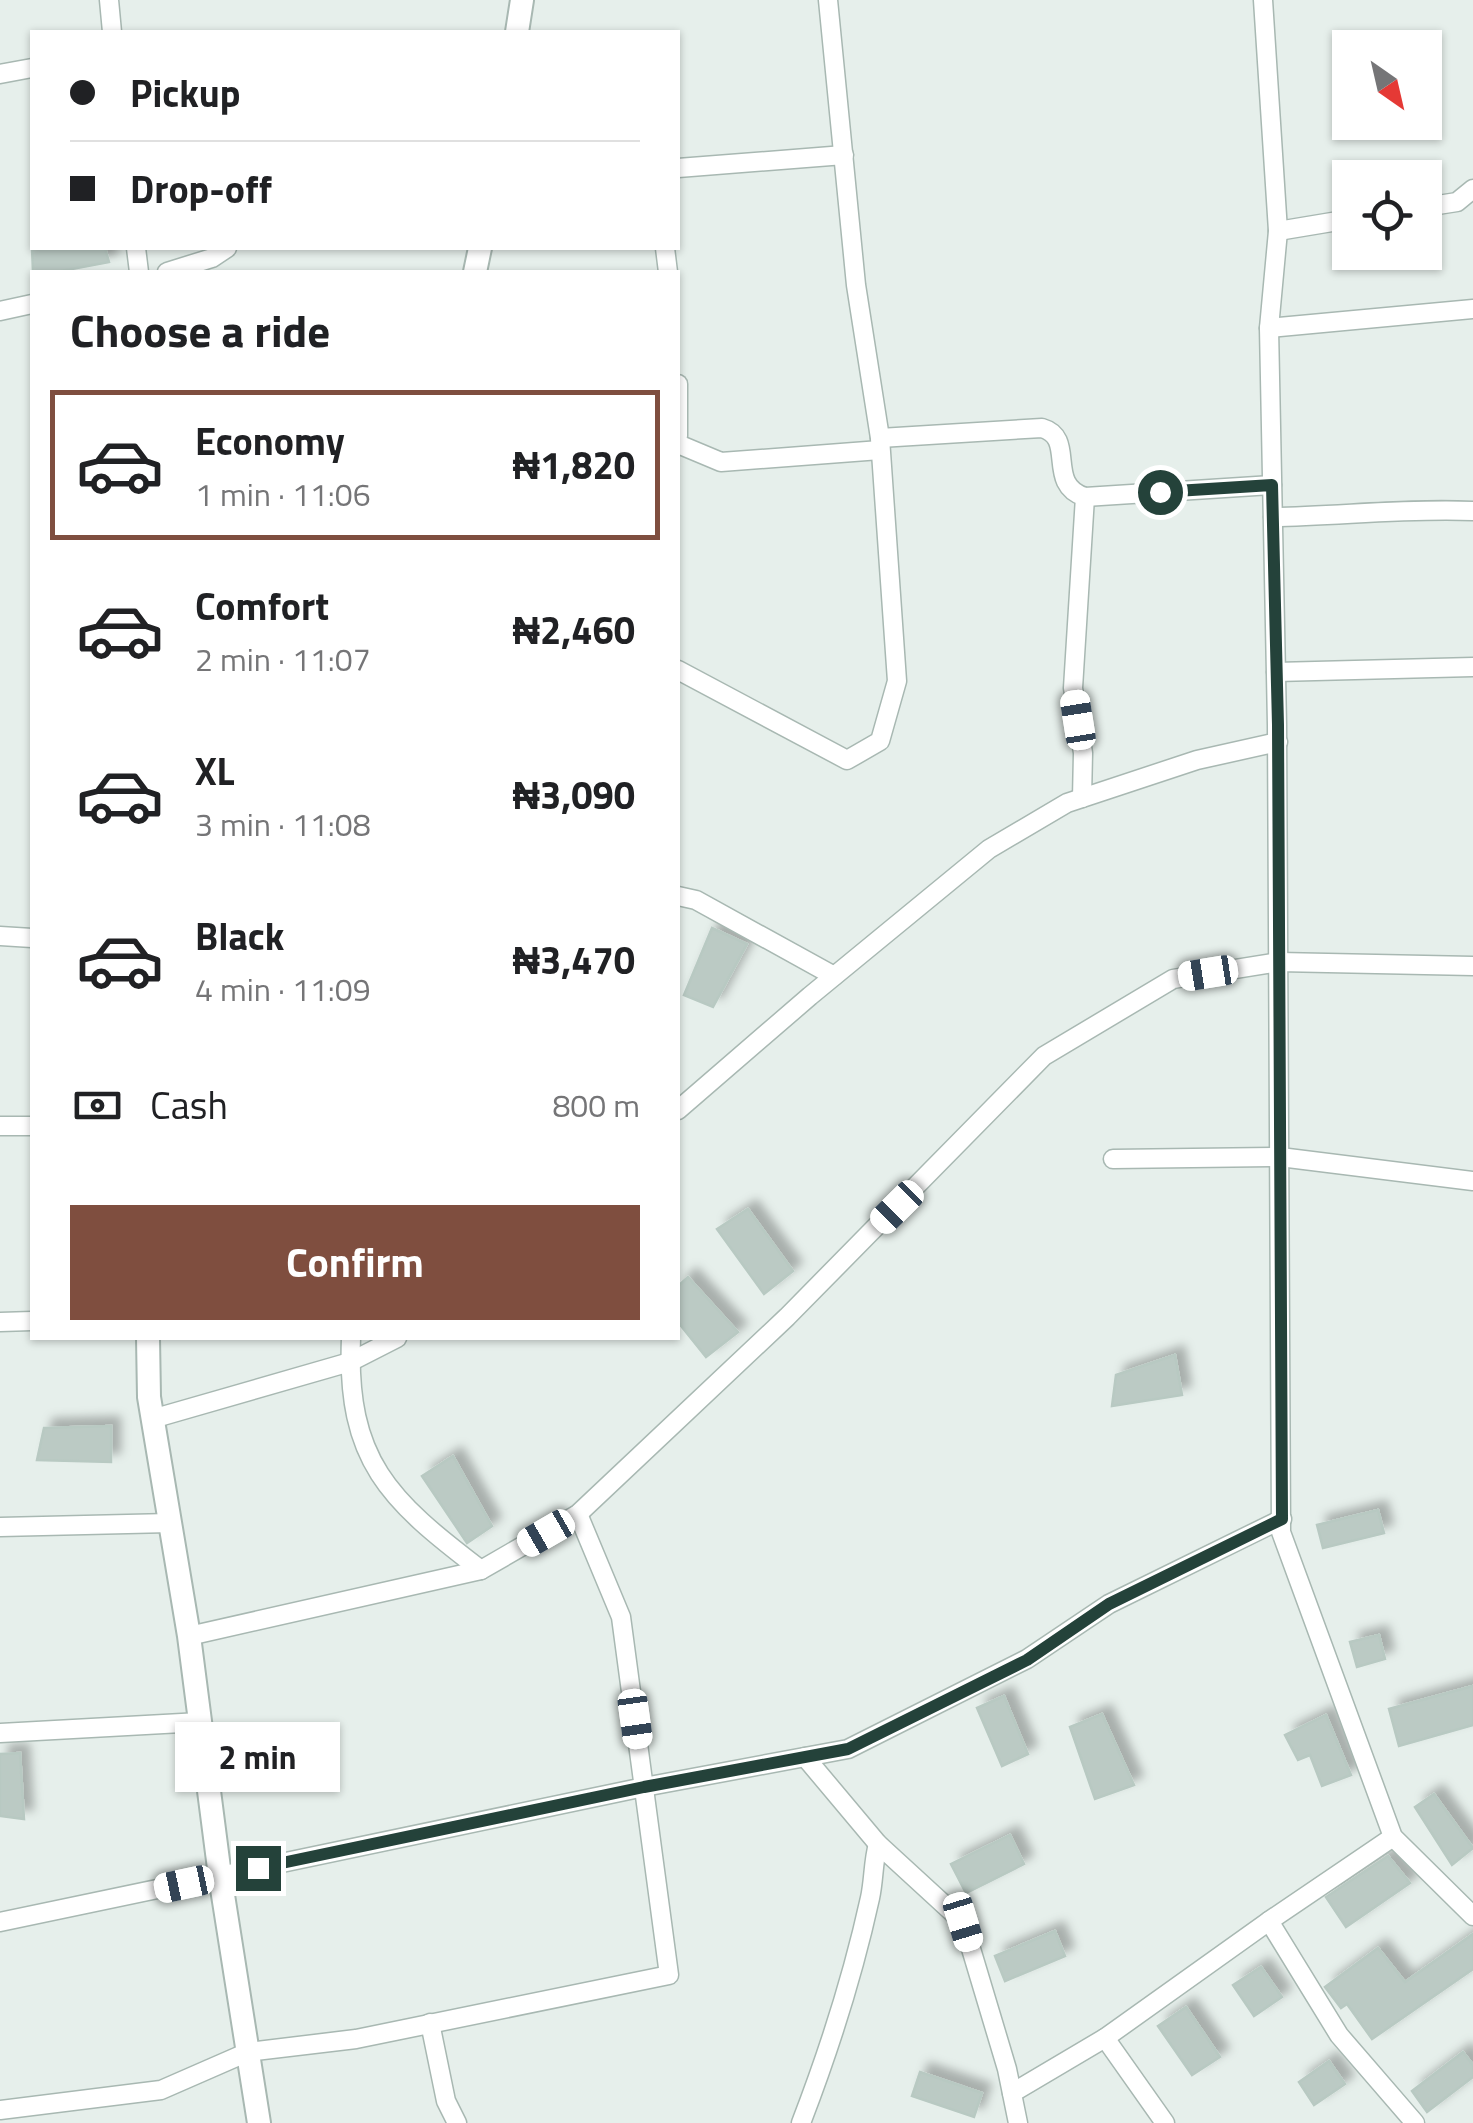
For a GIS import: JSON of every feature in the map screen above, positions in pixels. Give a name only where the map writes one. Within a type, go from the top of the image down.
[{"type":"street","points":[[109,0],[112,30]]},
{"type":"street","points":[[517,30],[522,0]]},
{"type":"street","points":[[680,671],[848,760],[880,741],[898,681],[880,444],[856,284],[828,0]]},
{"type":"street","points":[[1264,0],[1278,231],[1268,328],[1278,742],[1282,1532],[1393,1837],[1473,1916]]},
{"type":"street","points":[[0,74],[30,68]]},
{"type":"street","points":[[680,168],[844,155]]},
{"type":"street","points":[[1442,204],[1457,202],[1472,192]]},
{"type":"street","points":[[1278,231],[1332,222]]},
{"type":"street","points":[[173,270],[212,258],[224,250]]},
{"type":"street","points":[[0,311],[30,304]]},
{"type":"street","points":[[1268,328],[1473,309]]},
{"type":"street","points":[[680,441],[721,462],[1042,428],[1053,431],[1058,439],[1064,480],[1072,493],[1085,497],[1272,485]]},
{"type":"street","points":[[1082,798],[1083,753],[1072,688],[1085,497]]},
{"type":"street","points":[[1273,517],[1422,509],[1473,511]]},
{"type":"street","points":[[1276,672],[1473,666]]},
{"type":"street","points":[[680,1108],[989,849],[1067,803],[1197,760],[1278,742]]},
{"type":"street","points":[[680,896],[696,900],[834,976]]},
{"type":"street","points":[[0,936],[30,938]]},
{"type":"street","points":[[189,1636],[481,1570],[578,1514],[786,1317],[1044,1056],[1173,979],[1278,962],[1473,966]]},
{"type":"street","points":[[0,1126],[30,1126]]},
{"type":"street","points":[[1113,1159],[1280,1157],[1473,1181]]},
{"type":"street","points":[[0,1322],[30,1321]]},
{"type":"street","points":[[148,1340],[148,1397],[189,1636],[220,1876],[259,2123]]},
{"type":"street","points":[[351,1340],[350,1382],[362,1444],[376,1469],[412,1516],[481,1570]]},
{"type":"street","points":[[152,1419],[350,1362],[393,1340]]},
{"type":"street","points":[[0,2110],[161,2090],[248,2052],[356,2038],[669,1975],[621,1617],[578,1514]]},
{"type":"street","points":[[0,1922],[644,1787],[848,1749],[1027,1660],[1109,1604],[1282,1519]]},
{"type":"street","points":[[0,1527],[170,1523]]},
{"type":"street","points":[[0,1732],[200,1722]]},
{"type":"street","points":[[805,1757],[878,1844],[963,1922],[1018,2123]]},
{"type":"street","points":[[1012,2094],[1106,2038],[1393,1837]]},
{"type":"street","points":[[801,2123],[836,2019],[870,1895],[878,1844]]},
{"type":"street","points":[[1269,1921],[1339,2036],[1415,2123]]},
{"type":"street","points":[[430,2024],[446,2101],[456,2123]]},
{"type":"street","points":[[1106,2038],[1165,2123]]},
{"type":"building","points":[[32,250],[106,250],[109,262],[67,270],[33,270]]},
{"type":"building","points":[[712,928],[747,944],[713,1007],[684,995]]},
{"type":"building","points":[[748,1209],[793,1271],[764,1294],[717,1229]]},
{"type":"building","points":[[688,1277],[738,1332],[706,1357],[680,1324],[680,1284]]},
{"type":"building","points":[[1175,1355],[1182,1395],[1112,1406],[1116,1375]]},
{"type":"building","points":[[111,1426],[111,1462],[37,1460],[44,1428]]},
{"type":"building","points":[[453,1456],[492,1526],[467,1543],[422,1476]]},
{"type":"building","points":[[1378,1510],[1384,1533],[1323,1548],[1317,1525]]},
{"type":"building","points":[[1379,1635],[1385,1659],[1357,1667],[1350,1642]]},
{"type":"building","points":[[1473,1686],[1473,1725],[1399,1746],[1389,1709]]},
{"type":"building","points":[[1004,1696],[1028,1754],[1002,1766],[977,1708]]},
{"type":"building","points":[[1102,1714],[1134,1785],[1095,1799],[1070,1727]]},
{"type":"building","points":[[1326,1715],[1351,1775],[1322,1786],[1310,1755],[1298,1760],[1285,1735]]},
{"type":"building","points":[[20,1753],[24,1819],[0,1816],[0,1754]]},
{"type":"building","points":[[1434,1794],[1473,1848],[1452,1865],[1415,1807]]},
{"type":"building","points":[[1010,1835],[1024,1864],[966,1893],[951,1864]]},
{"type":"building","points":[[1388,1856],[1410,1883],[1346,1927],[1326,1897]]},
{"type":"building","points":[[1055,1931],[1065,1956],[1005,1981],[995,1956]]},
{"type":"building","points":[[1473,1934],[1473,1969],[1372,2039],[1347,2004],[1341,2008],[1325,1987],[1378,1948],[1405,1982]]},
{"type":"building","points":[[1261,1967],[1282,1997],[1254,2016],[1233,1985]]},
{"type":"building","points":[[1186,2007],[1220,2057],[1192,2075],[1158,2026]]},
{"type":"building","points":[[1463,2052],[1473,2065],[1473,2077],[1427,2112],[1412,2091]]},
{"type":"building","points":[[1329,2061],[1345,2084],[1314,2105],[1299,2082]]},
{"type":"building","points":[[920,2072],[982,2093],[974,2117],[912,2096]]},
{"type":"route","points":[[258,1868],[644,1787],[848,1749],[1027,1660],[1109,1604],[1282,1519],[1278,725],[1272,485],[1160,492]]}]
